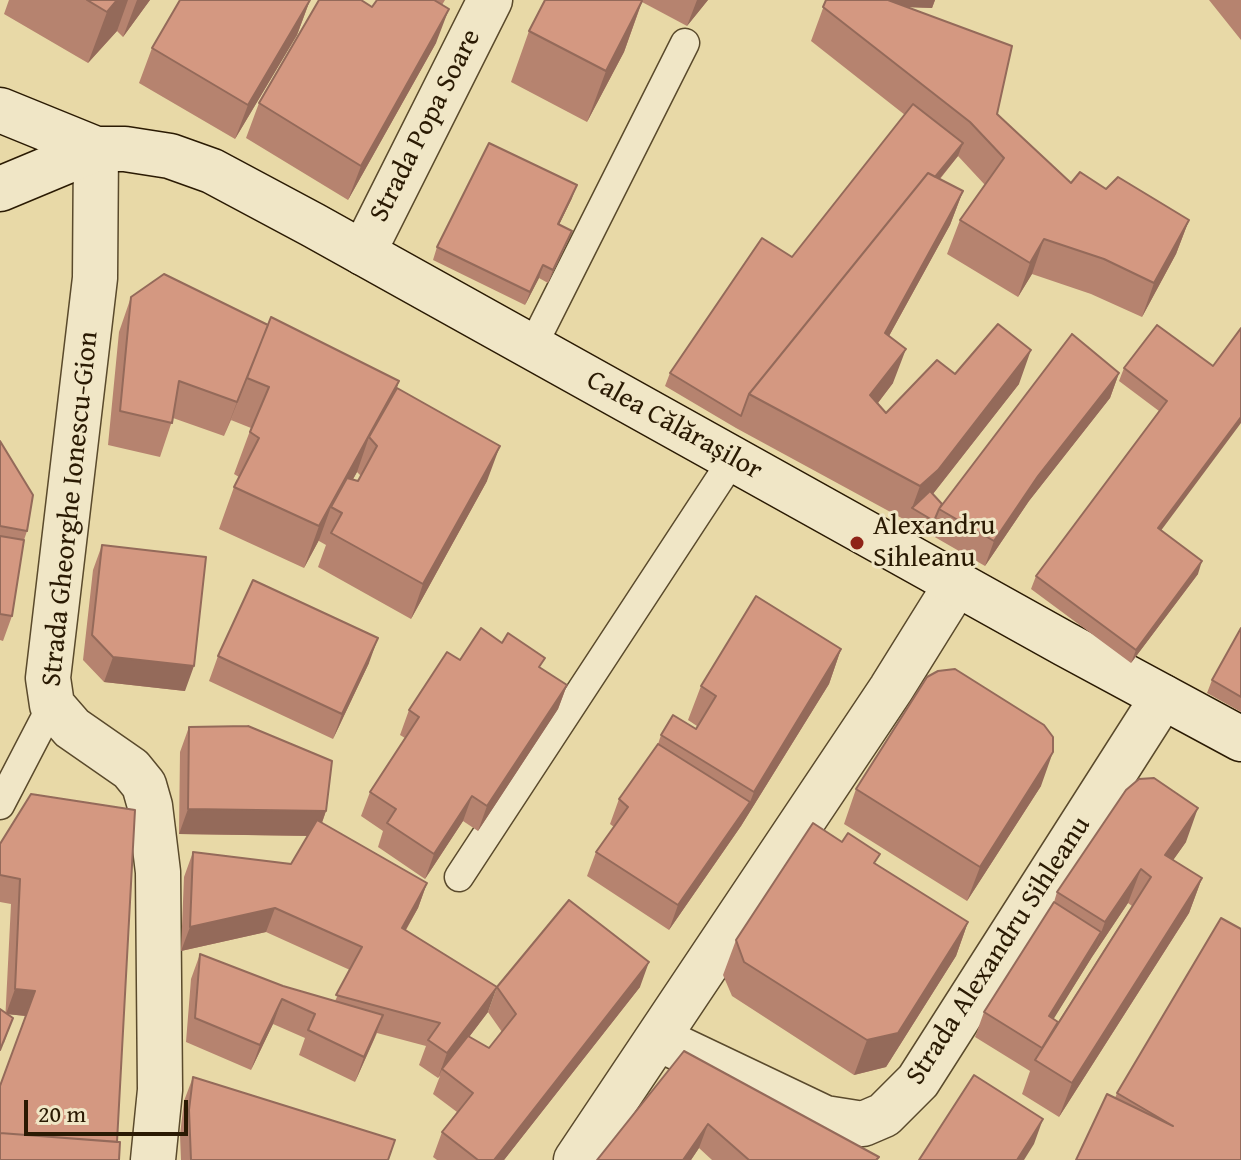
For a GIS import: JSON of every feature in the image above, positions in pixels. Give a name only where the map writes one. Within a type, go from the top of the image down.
[{"type":"street","name":"Strada Popa Soare","points":[[363,253],[490,0]]},
{"type":"street","name":"Calea Călărașilor","points":[[0,110],[96,149],[125,149],[170,156],[212,171],[1241,739]]},
{"type":"street","name":"Calea Călărașilor","points":[[0,189],[96,149]]},
{"type":"street","name":"Strada Gheorghe Ionescu-Gion","points":[[96,149],[97,264],[48,678],[52,705],[72,728],[131,769],[144,785],[150,806],[158,872],[159,934],[160,1090],[153,1160]]},
{"type":"street","points":[[576,1160],[891,689],[957,583]]},
{"type":"street","name":"Strada Alexandru Sihleanu","points":[[659,1039],[825,1118],[863,1124],[884,1115],[918,1081],[1163,697]]},
{"type":"lane","points":[[532,347],[685,43]]},
{"type":"lane","points":[[459,877],[733,459]]},
{"type":"lane","points":[[0,805],[52,705]]},
{"type":"building","points":[[87,0],[117,0],[107,12]]},
{"type":"building","points":[[180,0],[310,0],[248,105],[152,48]]},
{"type":"building","points":[[319,0],[361,0],[372,7],[377,0],[434,0],[449,9],[361,166],[259,103]]},
{"type":"building","points":[[545,0],[642,1],[606,71],[529,31]]},
{"type":"building","points":[[826,0],[888,0],[1012,46],[997,114],[1071,183],[1080,172],[1106,189],[1118,177],[1189,220],[1154,283],[1104,259],[1044,239],[1030,263],[960,220],[1004,158],[970,122],[823,7]]},
{"type":"building","points":[[913,104],[963,143],[935,177],[928,173],[749,394],[741,416],[670,373],[762,238],[792,257]]},
{"type":"building","points":[[489,143],[577,185],[558,224],[572,231],[553,270],[543,265],[530,292],[437,247]]},
{"type":"building","points":[[928,173],[963,191],[885,333],[906,349],[870,395],[886,413],[937,360],[955,374],[998,324],[1031,350],[938,470],[920,486],[749,394]]},
{"type":"building","points":[[164,274],[268,325],[237,402],[179,381],[172,423],[120,411],[131,297]]},
{"type":"building","points":[[271,317],[399,381],[319,526],[234,487],[259,438],[250,432],[269,387],[247,378]]},
{"type":"building","points":[[1157,325],[1213,366],[1241,328],[1241,417],[1158,528],[1202,561],[1136,650],[1036,576],[1167,401],[1124,368]]},
{"type":"building","points":[[1072,334],[1119,373],[1038,476],[994,541],[939,509]]},
{"type":"building","points":[[397,388],[500,446],[423,584],[331,533],[342,513],[331,507],[347,478],[358,481],[377,446],[369,437]]},
{"type":"building","points":[[0,441],[33,495],[27,531],[0,526]]},
{"type":"building","points":[[930,491],[942,504],[934,521],[912,508]]},
{"type":"building","points":[[0,536],[24,540],[12,616],[0,614]]},
{"type":"building","points":[[102,545],[206,557],[194,666],[113,657],[92,635]]},
{"type":"building","points":[[253,580],[378,638],[342,714],[218,656]]},
{"type":"building","points":[[756,596],[841,649],[754,792],[661,735],[673,715],[696,729],[716,696],[701,686]]},
{"type":"building","points":[[481,628],[502,643],[508,633],[545,658],[539,667],[567,685],[487,806],[472,796],[434,854],[387,823],[396,809],[370,792],[419,717],[409,710],[447,652],[460,660]]},
{"type":"building","points":[[1241,628],[1241,697],[1212,680]]},
{"type":"building","points":[[955,669],[1044,725],[1053,737],[1053,752],[980,867],[856,789],[927,677],[938,671]]},
{"type":"building","points":[[248,726],[332,761],[326,811],[188,809],[189,727]]},
{"type":"building","points":[[658,744],[750,802],[678,905],[596,852],[628,807],[619,799]]},
{"type":"building","points":[[1154,778],[1198,808],[1165,855],[1202,878],[1072,1083],[1035,1060],[1151,877],[1141,869],[1105,922],[1057,892],[1126,790],[1139,779]]},
{"type":"building","points":[[31,794],[135,810],[117,1142],[0,1133],[0,1086],[35,991],[15,989],[20,879],[0,875],[0,844]]},
{"type":"building","points":[[317,820],[427,883],[402,928],[497,987],[447,1053],[428,1040],[440,1023],[336,995],[362,947],[275,908],[190,927],[193,852],[291,864]]},
{"type":"building","points":[[813,823],[842,842],[848,833],[880,854],[874,863],[968,922],[898,1033],[867,1040],[744,962],[736,940]]},
{"type":"building","points":[[569,900],[649,962],[494,1160],[478,1160],[442,1132],[473,1093],[442,1069],[468,1036],[489,1048],[516,1014],[497,987]]},
{"type":"building","points":[[1054,902],[1101,932],[1049,1016],[1058,1022],[1042,1048],[984,1012]]},
{"type":"building","points":[[1221,918],[1241,929],[1241,1160],[1076,1160],[1107,1094],[1173,1126],[1117,1093]]},
{"type":"building","points":[[200,954],[283,986],[383,1015],[364,1057],[308,1030],[315,1014],[282,999],[260,1045],[195,1018]]},
{"type":"building","points":[[0,1009],[13,1018],[0,1050]]},
{"type":"building","points":[[684,1051],[879,1157],[876,1160],[749,1160],[708,1124],[683,1160],[597,1160]]},
{"type":"building","points":[[974,1075],[1043,1119],[1017,1160],[919,1160]]},
{"type":"building","points":[[193,1077],[395,1140],[388,1160],[191,1160],[189,1110]]},
{"type":"building","points":[[0,1133],[120,1142],[119,1160],[0,1160]]},
{"type":"place","name":"Alexandru Sihleanu","points":[[857,543]]}]
